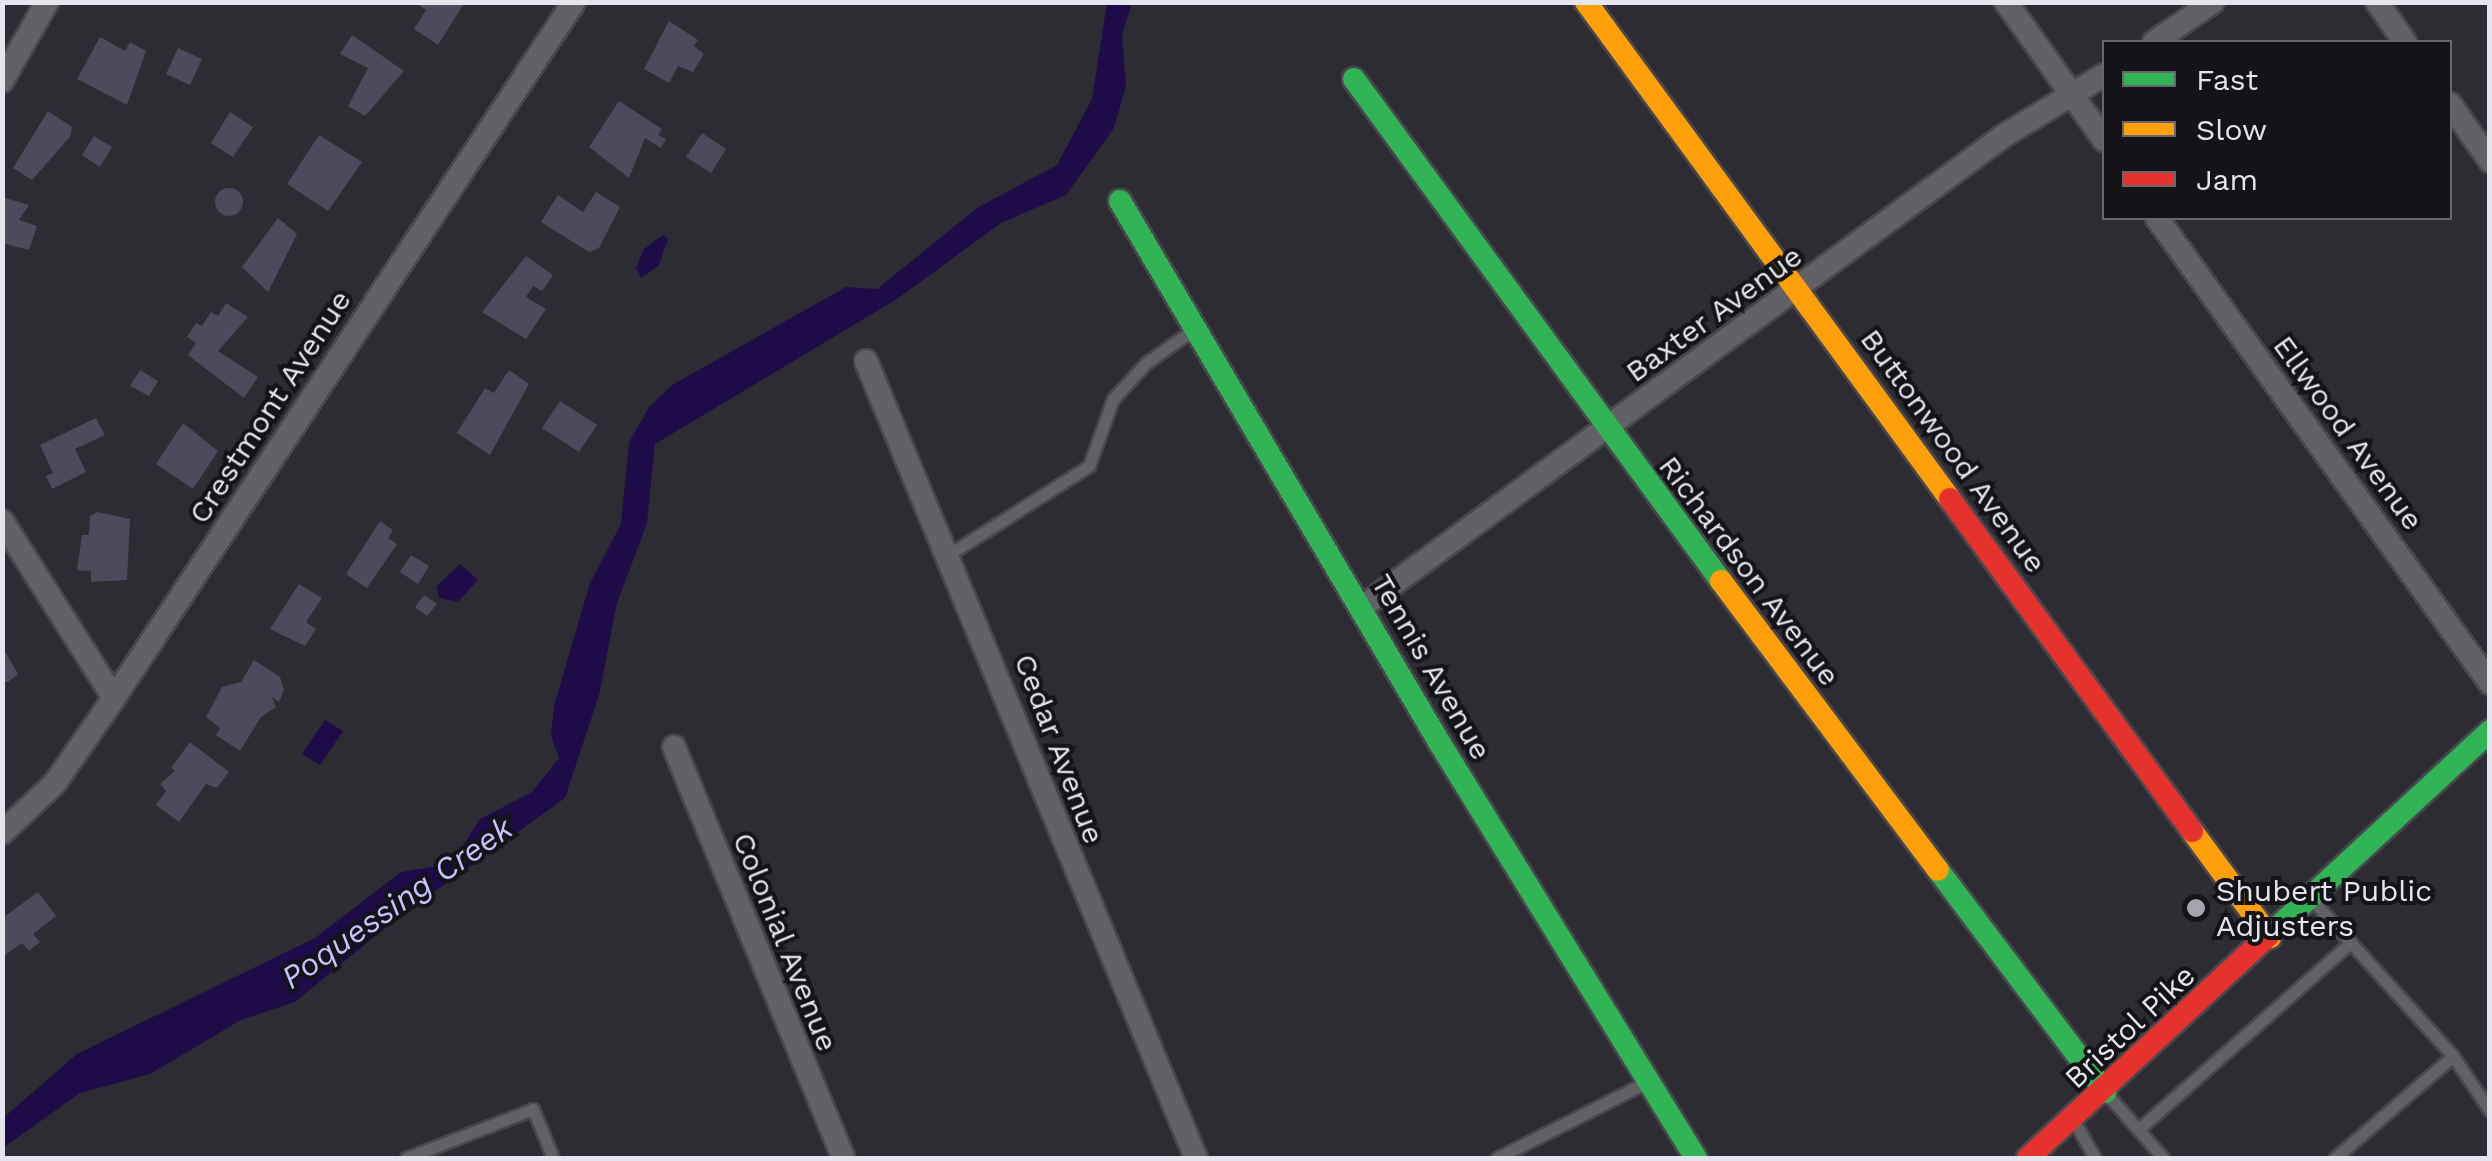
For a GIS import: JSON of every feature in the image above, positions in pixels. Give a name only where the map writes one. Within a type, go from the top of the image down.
[{"type":"street","points":[[2,81],[47,2]]},
{"type":"street","name":"Crestmont Avenue","points":[[2,833],[55,782],[114,698],[574,2]]},
{"type":"street","name":"Buttonwood Avenue","points":[[1586,2],[2270,937]]},
{"type":"street","points":[[2006,2],[2102,137]]},
{"type":"street","points":[[2157,40],[2213,2]]},
{"type":"street","points":[[2376,2],[2404,40]]},
{"type":"street","name":"Baxter Avenue","points":[[1362,607],[1798,291],[2002,137],[2102,76]]},
{"type":"street","name":"Richardson Avenue","points":[[1354,79],[1606,429],[2086,1076],[2105,1092]]},
{"type":"street","points":[[2452,106],[2482,135],[2490,160]]},
{"type":"street","name":"Tennis Avenue","points":[[1120,201],[1696,1158]]},
{"type":"street","name":"Ellwood Avenue","points":[[2158,220],[2490,683]]},
{"type":"street","name":"Cedar Avenue","points":[[866,361],[1196,1158]]},
{"type":"street","points":[[2,521],[114,698]]},
{"type":"street","name":"Bristol Pike","points":[[2028,1158],[2105,1092],[2490,730]]},
{"type":"street","name":"Colonial Avenue","points":[[674,748],[843,1158]]},
{"type":"lane","points":[[948,555],[1089,466],[1113,399],[1146,363],[1196,327]]},
{"type":"lane","points":[[2311,899],[2452,1056],[2490,1111]]},
{"type":"lane","points":[[2140,1128],[2351,942]]},
{"type":"lane","points":[[2335,1158],[2452,1056]]},
{"type":"lane","points":[[1497,1158],[1650,1080]]},
{"type":"lane","points":[[2105,1092],[2163,1158]]},
{"type":"lane","points":[[406,1158],[433,1154],[532,1109],[553,1158]]},
{"type":"lane","points":[[2074,1120],[2095,1158]]},
{"type":"water","name":"Poquessing Creek","points":[[1107,3],[1132,3],[1122,35],[1126,86],[1114,128],[1066,195],[1001,223],[897,299],[655,444],[647,523],[617,603],[599,695],[565,798],[391,923],[295,1002],[241,1020],[150,1074],[80,1093],[3,1148],[3,1118],[77,1054],[315,938],[401,872],[438,866],[460,850],[480,819],[532,792],[559,758],[551,736],[554,706],[590,583],[621,524],[629,442],[649,407],[672,385],[846,287],[877,289],[977,208],[1057,165],[1092,99]]},
{"type":"water","points":[[663,235],[668,239],[659,265],[641,278],[636,268],[644,249]]},
{"type":"water","points":[[460,564],[478,580],[458,602],[439,598],[436,587]]},
{"type":"water","points":[[325,720],[343,731],[320,765],[302,754]]},
{"type":"building","points":[[414,2],[465,2],[438,45],[414,29],[426,10]]},
{"type":"building","points":[[669,21],[698,40],[694,46],[704,54],[693,72],[678,66],[669,83],[644,69]]},
{"type":"building","points":[[352,35],[404,71],[365,116],[348,106],[368,68],[340,54]]},
{"type":"building","points":[[100,37],[125,51],[130,42],[146,51],[127,105],[77,79]]},
{"type":"building","points":[[178,48],[202,59],[190,85],[166,74]]},
{"type":"building","points":[[619,101],[662,129],[658,135],[666,139],[661,148],[645,138],[629,178],[589,147]]},
{"type":"building","points":[[48,111],[72,127],[70,137],[32,180],[13,168]]},
{"type":"building","points":[[230,112],[253,127],[233,157],[211,143]]},
{"type":"building","points":[[702,133],[726,149],[711,173],[686,157]]},
{"type":"building","points":[[319,135],[362,162],[328,211],[287,184]]},
{"type":"building","points":[[94,136],[112,147],[100,167],[82,155]]},
{"type":"building","points":[[229,188],[239,192],[243,202],[239,212],[229,216],[219,212],[215,202],[219,192]]},
{"type":"building","points":[[596,192],[620,207],[599,248],[589,252],[541,222],[558,195],[583,212]]},
{"type":"building","points":[[5,198],[29,205],[19,220],[37,226],[29,250],[2,243]]},
{"type":"building","points":[[278,218],[297,234],[268,292],[242,267]]},
{"type":"building","points":[[526,256],[553,275],[542,291],[533,286],[526,297],[546,309],[526,339],[482,312]]},
{"type":"building","points":[[226,303],[248,317],[218,351],[258,377],[244,398],[188,355],[196,343],[187,337],[196,323],[202,326],[211,312],[218,316]]},
{"type":"building","points":[[140,370],[158,381],[149,396],[130,386]]},
{"type":"building","points":[[509,370],[529,384],[490,455],[457,433],[485,388],[494,393]]},
{"type":"building","points":[[560,401],[597,425],[579,452],[542,428]]},
{"type":"building","points":[[96,418],[105,435],[75,449],[86,472],[52,489],[46,476],[53,473],[40,445]]},
{"type":"building","points":[[183,423],[218,451],[193,489],[156,464]]},
{"type":"building","points":[[97,512],[130,519],[127,580],[91,582],[91,571],[77,570],[82,535],[89,535],[90,516]]},
{"type":"building","points":[[380,521],[393,530],[388,538],[397,544],[367,588],[346,574]]},
{"type":"building","points":[[411,555],[429,566],[418,584],[400,572]]},
{"type":"building","points":[[299,584],[322,598],[306,622],[316,629],[305,646],[270,629]]},
{"type":"building","points":[[424,595],[437,604],[427,616],[415,607]]},
{"type":"building","points":[[2,646],[18,674],[8,682],[2,682]]},
{"type":"building","points":[[254,660],[280,677],[284,690],[279,702],[272,697],[276,707],[261,717],[240,751],[216,735],[220,728],[206,717],[222,687],[241,682]]},
{"type":"building","points":[[190,742],[229,772],[217,788],[206,784],[179,822],[156,805],[166,791],[160,784],[175,771],[171,768]]},
{"type":"building","points":[[38,892],[56,916],[33,934],[40,942],[29,951],[22,943],[5,955],[4,917]]},
{"type":"traffic: fast","points":[[1354,79],[1721,581]]},
{"type":"traffic: fast","points":[[1120,201],[1439,742],[1696,1158]]},
{"type":"traffic: fast","points":[[2269,935],[2490,731]]},
{"type":"traffic: fast","points":[[1938,870],[2105,1092]]},
{"type":"traffic: slow","points":[[1586,2],[1950,499]]},
{"type":"traffic: slow","points":[[1721,581],[1938,870]]},
{"type":"traffic: slow","points":[[2192,831],[2270,937]]},
{"type":"traffic: jam","points":[[1950,499],[2192,831]]},
{"type":"traffic: jam","points":[[2028,1158],[2269,935]]},
{"type":"place","name":"Shubert Public Adjusters","points":[[2196,908]]}]
